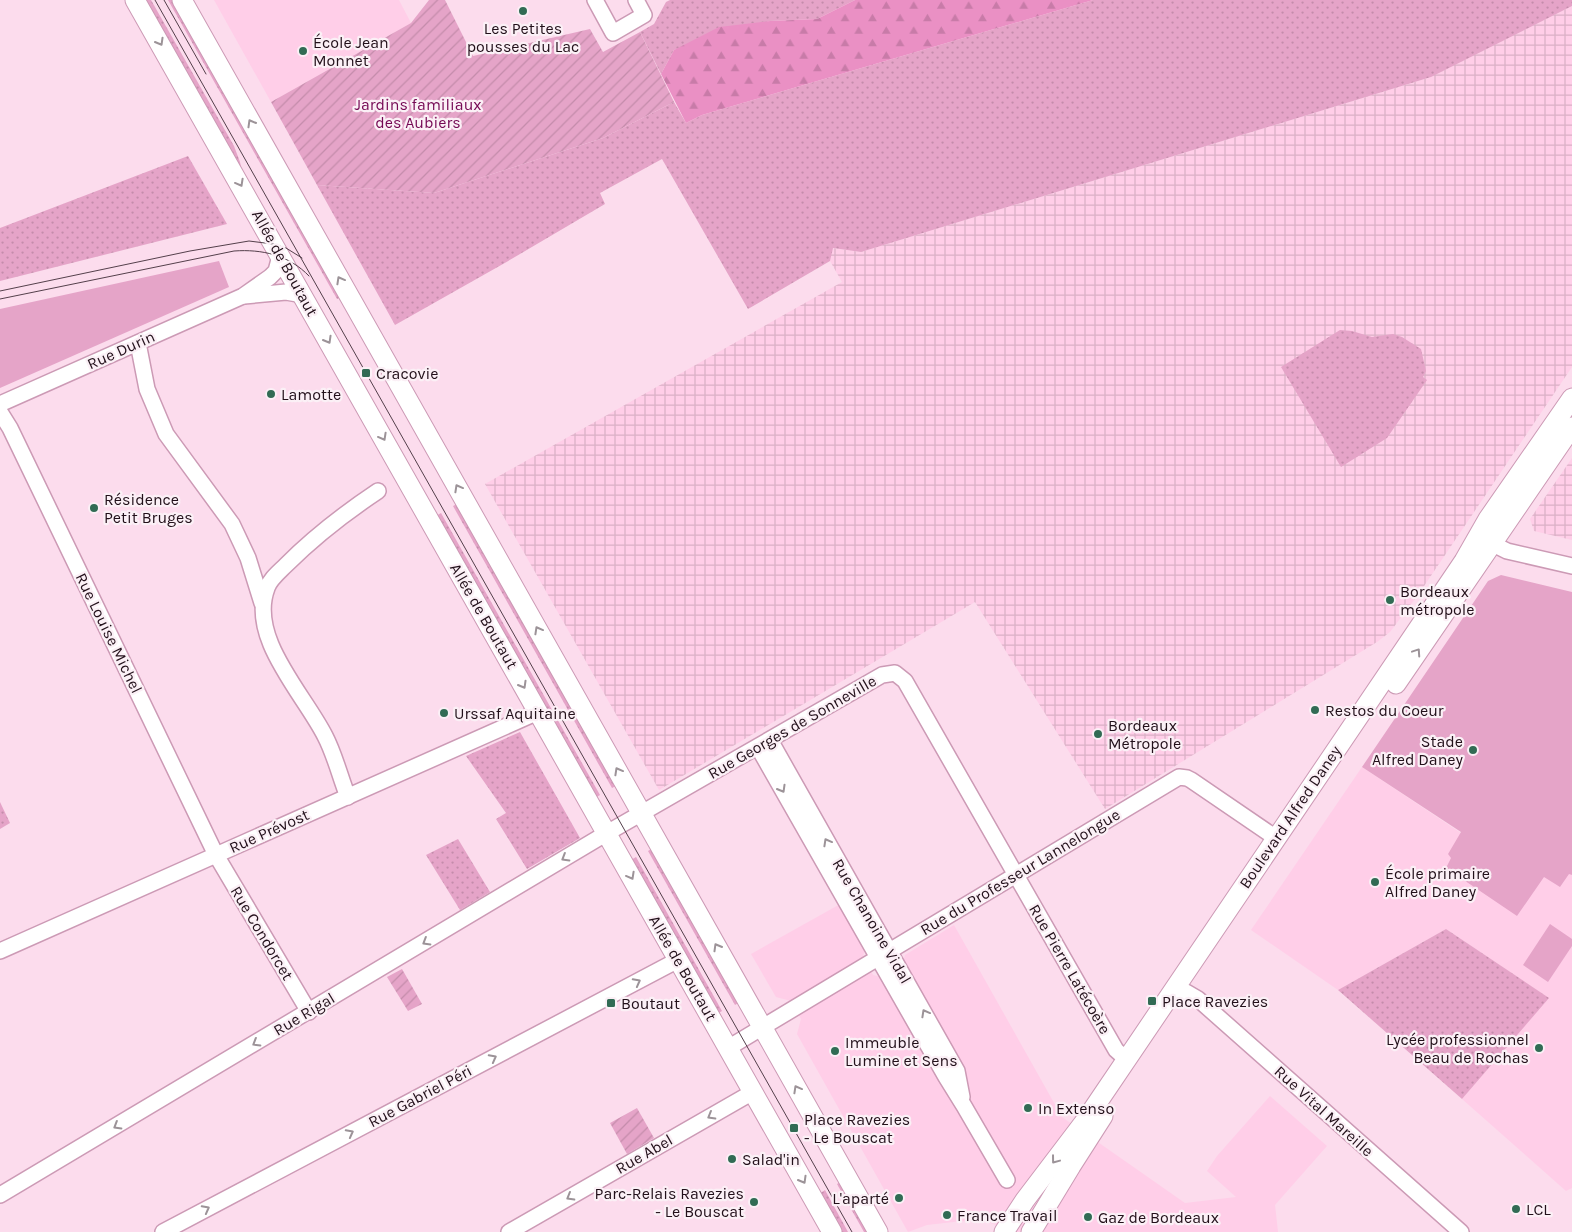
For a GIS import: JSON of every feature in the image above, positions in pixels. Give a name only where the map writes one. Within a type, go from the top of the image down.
[{"type":"main road","name":"Allée de Boutaut","points":[[135,0],[832,1232]]},
{"type":"main road","points":[[182,0],[878,1232]]},
{"type":"main road","name":"Boulevard Alfred Daney","points":[[1004,1232],[1025,1200],[1085,1121],[1469,553],[1488,519],[1571,399]]},
{"type":"main road","name":"Boulevard Alfred Daney","points":[[1031,1232],[1095,1127],[1572,427]]},
{"type":"street","points":[[595,0],[613,33],[644,15],[638,1]]},
{"type":"street","name":"Rue Durin","points":[[0,404],[243,296],[276,271],[280,256]]},
{"type":"street","name":"Rue Durin","points":[[243,296],[286,292],[303,295]]},
{"type":"street","points":[[138,343],[147,389],[166,434],[232,524],[248,558],[263,607],[265,627],[271,646],[325,737],[348,797]]},
{"type":"street","points":[[1493,544],[1492,532],[1494,524],[1553,434],[1571,399]]},
{"type":"street","name":"Rue Louise Michel","points":[[0,412],[10,428],[216,855]]},
{"type":"street","points":[[263,607],[267,588],[274,577],[312,540],[378,491]]},
{"type":"street","points":[[1469,553],[1476,548],[1493,544],[1507,551],[1572,566]]},
{"type":"street","name":"Rue Georges de Sonneville","points":[[607,833],[882,675],[895,673],[905,681],[1016,875]]},
{"type":"street","name":"Rue Prévost","points":[[0,951],[538,712]]},
{"type":"street","name":"Rue Chanoine Vidal","points":[[764,743],[883,955],[957,1071],[964,1106],[1006,1180]]},
{"type":"street","name":"Rue du Professeur Lannelongue","points":[[728,1048],[1179,777],[1192,780],[1276,838]]},
{"type":"street","name":"Rue Rigal","points":[[0,1196],[607,833]]},
{"type":"street","name":"Rue Condorcet","points":[[216,855],[308,1012]]},
{"type":"street","name":"Rue Pierre Latécoère","points":[[1016,875],[1116,1050],[1126,1059]]},
{"type":"street","name":"Rue Gabriel Péri","points":[[163,1232],[678,960]]},
{"type":"street","name":"Rue Vital Mareille","points":[[1186,992],[1198,999],[1461,1232]]},
{"type":"street","name":"Rue Abel","points":[[509,1232],[753,1092]]},
{"type":"shaded area","name":"École Jean Monnet","points":[[214,0],[399,0],[411,23],[271,102]]},
{"type":"shaded area","points":[[1572,6],[1572,367],[1418,595],[1390,632],[1377,642],[1105,809],[975,602],[659,790],[485,484],[842,282],[830,261],[832,248],[861,252],[1428,78]]},
{"type":"shaded area","points":[[1572,458],[1572,540],[1534,531],[1530,519]]},
{"type":"shaded area","name":"École primaire Alfred Daney","points":[[1362,767],[1461,833],[1448,854],[1517,916],[1544,876],[1569,873],[1572,875],[1572,1188],[1566,1191],[1462,1099],[1548,998],[1446,929],[1338,990],[1251,930]]},
{"type":"shaded area","points":[[842,903],[866,945],[863,957],[873,975],[885,978],[902,966],[905,955],[954,925],[1062,1117],[1185,1203],[1236,1197],[1207,1171],[1217,1156],[1270,1096],[1327,1146],[1275,1205],[1278,1232],[1012,1232],[991,1223],[962,1221],[927,1225],[908,1232],[797,1034],[801,1019],[791,1001],[776,997],[751,954]]},
{"type":"green space","points":[[145,0],[151,0],[234,146],[243,176]]},
{"type":"green space","points":[[168,0],[174,0],[342,297],[337,299]]},
{"type":"green space","name":"Jardins familiaux des Aubiers","points":[[429,0],[445,0],[473,56],[590,29],[603,52],[640,32],[674,102],[603,138],[434,193],[317,185],[271,102],[411,23]]},
{"type":"green space","points":[[670,0],[855,0],[817,19],[770,21],[674,50],[661,74],[640,32],[654,24],[666,2]]},
{"type":"green space","points":[[855,0],[1093,0],[702,115],[686,123],[661,74],[674,50],[719,27],[770,21],[817,19]]},
{"type":"green space","points":[[1093,0],[1572,0],[1572,6],[1431,77],[861,252],[833,248],[830,261],[748,309],[662,159],[600,193],[605,204],[395,325],[317,185],[434,193],[603,138],[674,102],[686,123],[702,115]]},
{"type":"green space","points":[[188,156],[227,224],[0,281],[0,228]]},
{"type":"green space","points":[[219,261],[229,287],[0,388],[0,309]]},
{"type":"green space","points":[[1340,330],[1352,331],[1372,337],[1393,334],[1402,337],[1421,349],[1426,371],[1423,377],[1427,380],[1387,438],[1341,467],[1281,367]]},
{"type":"green space","points":[[459,503],[618,785],[612,788],[453,506]]},
{"type":"green space","points":[[441,513],[600,795],[595,798],[436,516]]},
{"type":"green space","name":"Stade Alfred Daney","points":[[1501,575],[1572,592],[1572,875],[1569,874],[1560,887],[1544,877],[1517,916],[1446,868],[1451,858],[1448,854],[1461,832],[1362,767],[1488,581]]},
{"type":"green space","points":[[520,732],[580,838],[527,869],[496,819],[506,813],[466,756]]},
{"type":"green space","points":[[0,802],[10,823],[0,829]]},
{"type":"green space","points":[[458,839],[490,892],[460,910],[426,855]]},
{"type":"green space","points":[[653,848],[740,1002],[735,1005],[648,851]]},
{"type":"green space","points":[[636,857],[722,1011],[717,1014],[631,860]]},
{"type":"green space","points":[[1550,924],[1572,939],[1572,946],[1548,982],[1523,965]]},
{"type":"green space","points":[[1446,929],[1549,998],[1462,1099],[1338,990]]},
{"type":"green space","points":[[402,969],[422,1004],[408,1011],[387,977]]},
{"type":"green space","points":[[637,1108],[654,1138],[627,1154],[610,1123]]},
{"type":"green space","points":[[842,1181],[871,1232],[864,1232],[837,1184]]},
{"type":"green space","points":[[825,1190],[848,1232],[841,1232],[819,1194]]},
{"type":"tram line","points":[[155,0],[852,1232]]},
{"type":"tram line","points":[[164,0],[206,74]]},
{"type":"tram line","points":[[0,291],[190,251],[249,241],[273,244],[286,248],[302,258]]},
{"type":"tram line","points":[[0,299],[234,251],[265,252],[284,258],[309,276]]},
{"type":"place","name":"Les Petites pousses du Lac","points":[[523,11]]},
{"type":"place","name":"École Jean Monnet","points":[[303,51]]},
{"type":"place","name":"Cracovie","points":[[366,373]]},
{"type":"place","name":"Lamotte","points":[[271,394]]},
{"type":"place","name":"Résidence Petit Bruges","points":[[94,508]]},
{"type":"place","name":"Bordeaux métropole","points":[[1390,600]]},
{"type":"place","name":"Restos du Coeur","points":[[1315,710]]},
{"type":"place","name":"Urssaf Aquitaine","points":[[444,713]]},
{"type":"place","name":"Bordeaux Métropole","points":[[1098,734]]},
{"type":"place","name":"Stade Alfred Daney","points":[[1473,750]]},
{"type":"place","name":"École primaire Alfred Daney","points":[[1375,882]]},
{"type":"place","name":"Place Ravezies","points":[[1152,1001]]},
{"type":"place","name":"Boutaut","points":[[611,1003]]},
{"type":"place","name":"Lycée professionnel Beau de Rochas","points":[[1539,1048]]},
{"type":"place","name":"Immeuble Lumine et Sens","points":[[835,1051]]},
{"type":"place","name":"In Extenso","points":[[1028,1108]]},
{"type":"place","name":"Place Ravezies - Le Bouscat","points":[[794,1128]]},
{"type":"place","name":"Salad'in","points":[[732,1159]]},
{"type":"place","name":"L'aparté","points":[[899,1198]]},
{"type":"place","name":"Parc-Relais Ravezies - Le Bouscat","points":[[754,1202]]},
{"type":"place","name":"LCL","points":[[1516,1209]]},
{"type":"place","name":"France Travail","points":[[947,1215]]},
{"type":"place","name":"Gaz de Bordeaux","points":[[1088,1217]]}]
